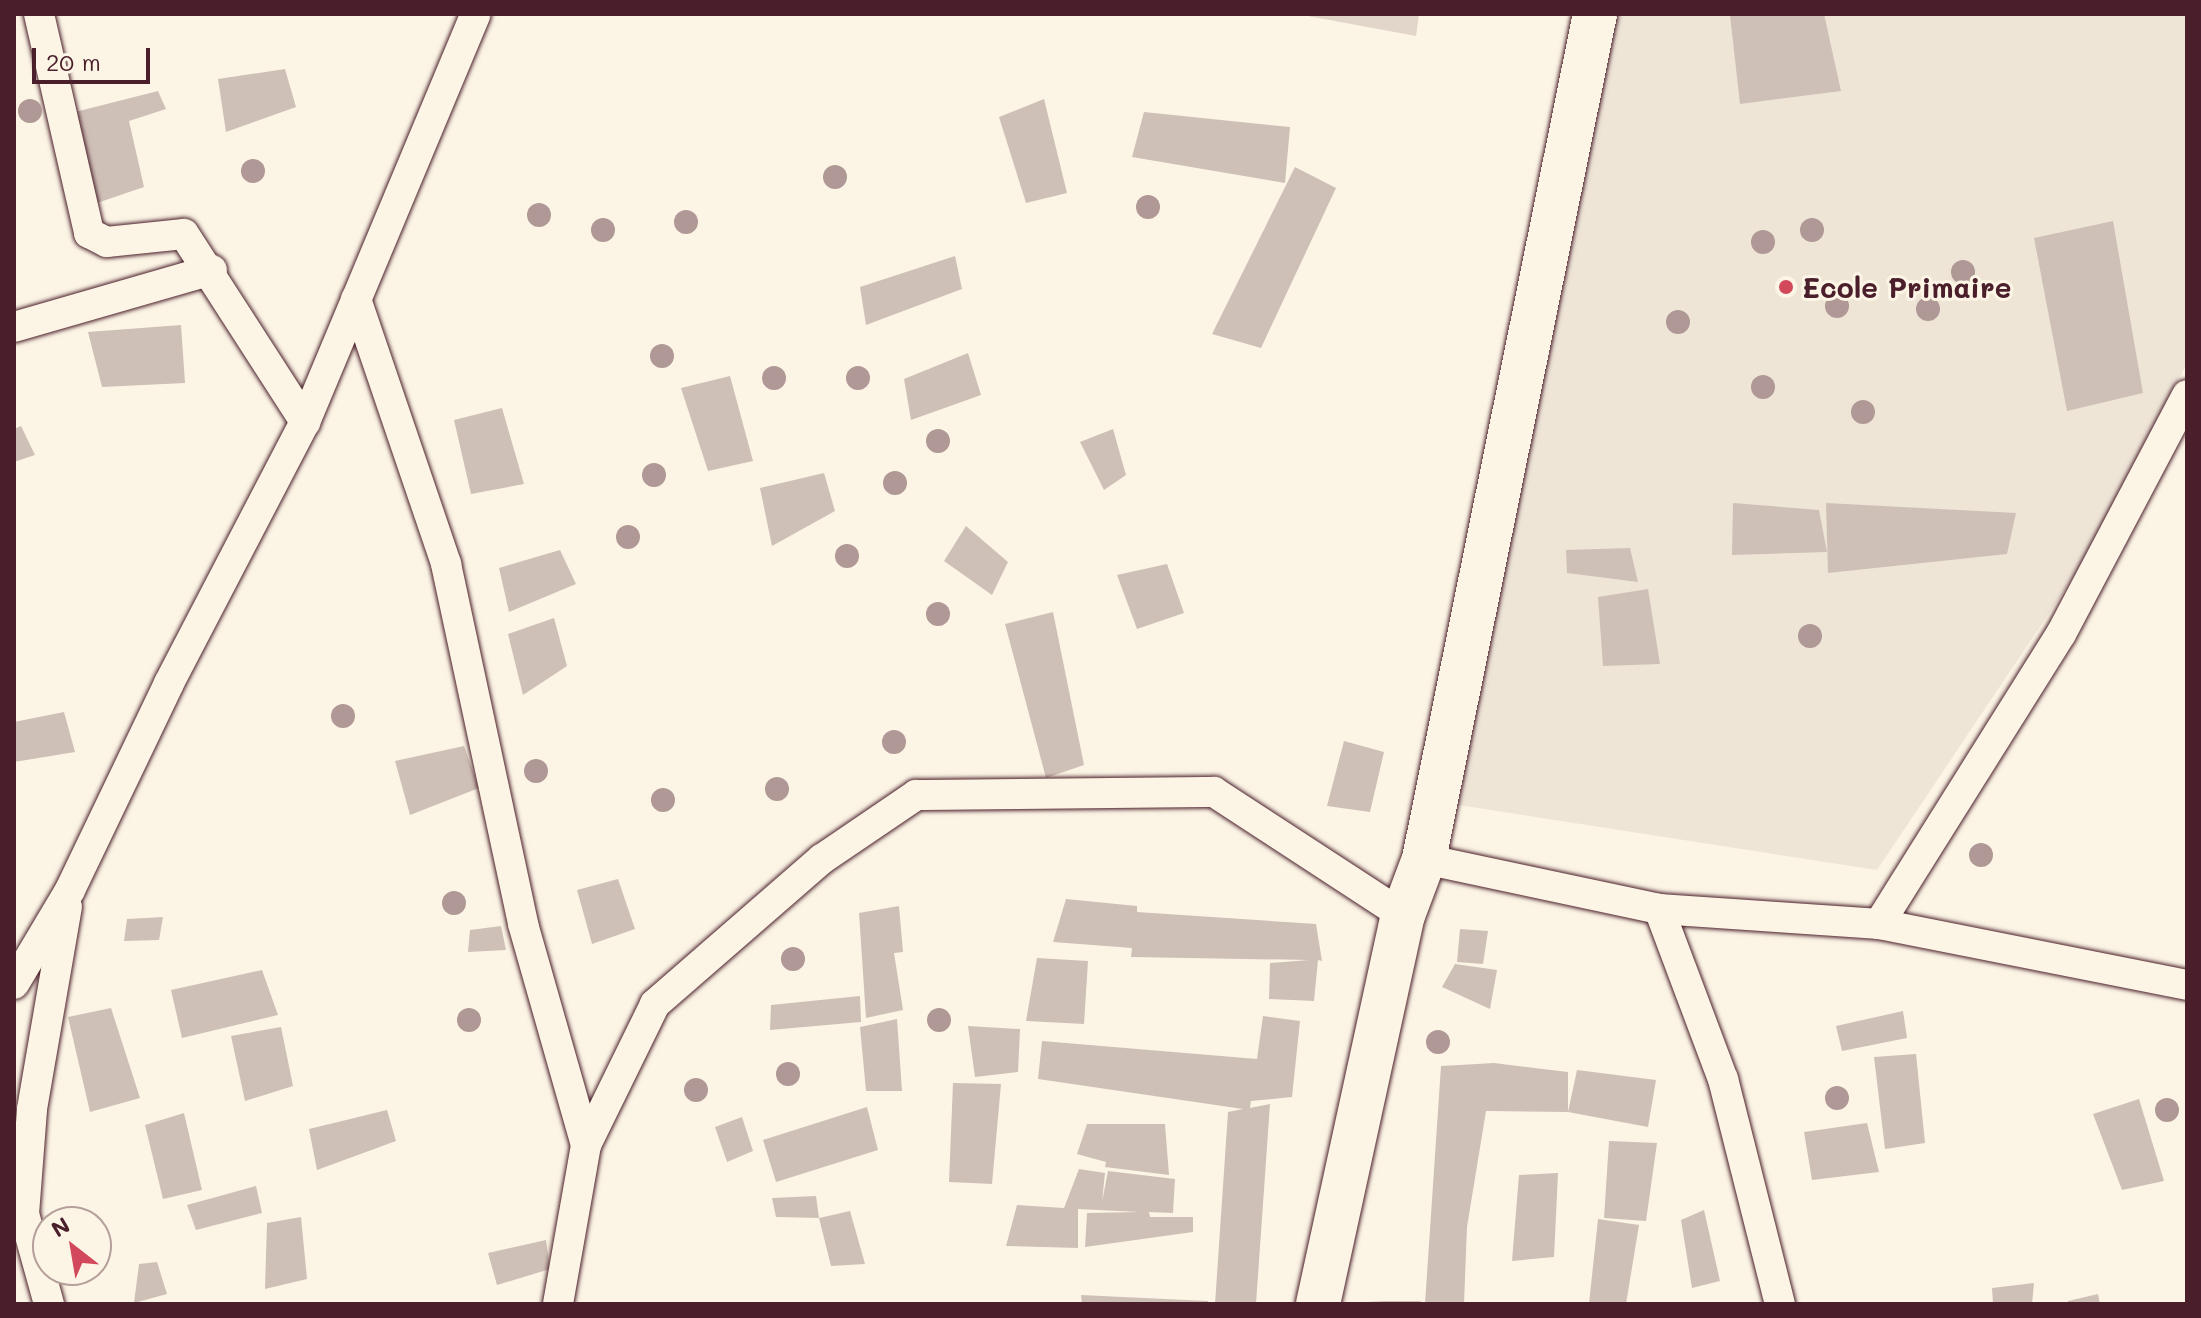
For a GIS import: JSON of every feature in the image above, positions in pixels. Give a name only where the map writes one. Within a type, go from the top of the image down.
[{"type":"main road","points":[[1318,1304],[1403,915],[1424,859],[1595,14]]},
{"type":"street","points":[[39,14],[89,233],[107,242],[184,234],[212,270],[305,422]]},
{"type":"street","points":[[14,984],[70,890],[169,683],[305,422],[476,14]]},
{"type":"street","points":[[14,327],[212,270]]},
{"type":"street","points":[[356,299],[446,564],[523,924],[586,1145]]},
{"type":"street","points":[[1879,924],[2061,634],[2187,395]]},
{"type":"street","points":[[558,1304],[586,1145],[655,1004],[822,859],[916,795],[1214,792],[1403,915]]},
{"type":"street","points":[[1424,859],[1659,909],[1879,924],[2187,985]]},
{"type":"street","points":[[49,1304],[24,1214],[32,1109],[70,890]]},
{"type":"street","points":[[1659,909],[1723,1079],[1780,1304]]},
{"type":"shaded area","points":[[1297,14],[1419,14],[1416,36]]},
{"type":"shaded area","points":[[1608,14],[2187,14],[2187,363],[2102,534],[1877,870],[1439,802]]},
{"type":"building","points":[[1824,14],[1841,91],[1740,104],[1730,15]]},
{"type":"building","points":[[285,69],[296,107],[226,132],[218,79]]},
{"type":"building","points":[[158,91],[166,109],[129,121],[144,187],[97,203],[75,112]]},
{"type":"building","points":[[1044,99],[1067,193],[1026,203],[999,117]]},
{"type":"building","points":[[1144,112],[1290,127],[1285,183],[1132,157]]},
{"type":"building","points":[[1295,167],[1336,188],[1261,348],[1212,334]]},
{"type":"building","points":[[2113,221],[2143,393],[2067,411],[2034,238]]},
{"type":"building","points":[[955,256],[962,289],[866,325],[860,287]]},
{"type":"building","points":[[181,325],[185,383],[102,387],[88,332]]},
{"type":"building","points":[[968,353],[981,395],[911,420],[904,379]]},
{"type":"building","points":[[730,376],[753,461],[708,471],[681,388]]},
{"type":"building","points":[[502,408],[524,484],[471,494],[454,420]]},
{"type":"building","points":[[21,426],[35,455],[14,462],[14,429]]},
{"type":"building","points":[[1113,429],[1126,475],[1104,490],[1080,442]]},
{"type":"building","points":[[824,473],[835,511],[772,546],[760,488]]},
{"type":"building","points":[[1733,503],[1819,510],[1827,552],[1732,555]]},
{"type":"building","points":[[1826,503],[2016,513],[2007,554],[1828,573]]},
{"type":"building","points":[[966,526],[1008,562],[992,595],[944,561]]},
{"type":"building","points":[[1630,548],[1638,582],[1567,573],[1566,550]]},
{"type":"building","points":[[560,550],[576,584],[509,612],[499,568]]},
{"type":"building","points":[[1167,564],[1184,613],[1137,629],[1117,575]]},
{"type":"building","points":[[1648,589],[1660,664],[1603,666],[1598,597]]},
{"type":"building","points":[[1053,612],[1084,765],[1046,778],[1005,624]]},
{"type":"building","points":[[554,618],[567,666],[523,695],[508,634]]},
{"type":"building","points":[[64,712],[75,752],[14,762],[14,722]]},
{"type":"building","points":[[1344,741],[1384,752],[1370,812],[1327,806]]},
{"type":"building","points":[[464,746],[479,788],[410,815],[395,761]]},
{"type":"building","points":[[618,879],[635,929],[592,944],[577,890]]},
{"type":"building","points":[[1066,899],[1137,906],[1137,912],[1316,924],[1322,961],[1318,960],[1314,1001],[1269,999],[1270,963],[1309,960],[1131,957],[1132,948],[1053,942]]},
{"type":"building","points":[[899,906],[903,952],[894,953],[903,1010],[866,1018],[859,913]]},
{"type":"building","points":[[163,917],[159,940],[124,941],[127,919]]},
{"type":"building","points":[[501,926],[506,950],[468,952],[470,930]]},
{"type":"building","points":[[1460,929],[1488,931],[1483,964],[1457,962]]},
{"type":"building","points":[[1037,958],[1088,961],[1084,1024],[1026,1021]]},
{"type":"building","points":[[1455,964],[1497,970],[1490,1009],[1442,987]]},
{"type":"building","points":[[262,970],[278,1015],[182,1038],[171,990]]},
{"type":"building","points":[[860,996],[861,1022],[770,1030],[771,1005]]},
{"type":"building","points":[[111,1008],[140,1098],[90,1112],[68,1017]]},
{"type":"building","points":[[1903,1011],[1907,1038],[1842,1051],[1836,1026]]},
{"type":"building","points":[[1263,1016],[1300,1021],[1292,1097],[1251,1101],[1250,1108],[1270,1104],[1256,1304],[1215,1304],[1228,1112],[1243,1109],[1038,1079],[1042,1041],[1257,1059]]},
{"type":"building","points":[[897,1019],[902,1091],[866,1091],[860,1027]]},
{"type":"building","points":[[968,1026],[1020,1029],[1018,1072],[975,1077]]},
{"type":"building","points":[[281,1027],[293,1086],[245,1101],[231,1036]]},
{"type":"building","points":[[1916,1054],[1925,1143],[1885,1149],[1874,1057]]},
{"type":"building","points":[[1494,1063],[1568,1072],[1568,1112],[1486,1111],[1467,1227],[1464,1304],[1425,1304],[1441,1066]]},
{"type":"building","points":[[1577,1070],[1656,1080],[1648,1127],[1568,1112]]},
{"type":"building","points":[[953,1083],[1001,1084],[992,1184],[949,1182]]},
{"type":"building","points":[[2139,1099],[2164,1181],[2122,1190],[2093,1114]]},
{"type":"building","points":[[867,1107],[878,1150],[776,1182],[763,1140]]},
{"type":"building","points":[[387,1110],[396,1141],[317,1170],[309,1129]]},
{"type":"building","points":[[184,1113],[202,1190],[163,1199],[145,1125]]},
{"type":"building","points":[[742,1117],[753,1151],[727,1162],[715,1127]]},
{"type":"building","points":[[1867,1123],[1879,1172],[1812,1180],[1804,1132]]},
{"type":"building","points":[[1087,1124],[1165,1124],[1169,1175],[1105,1167],[1106,1162],[1077,1154]]},
{"type":"building","points":[[1609,1141],[1657,1143],[1646,1221],[1604,1218]]},
{"type":"building","points":[[1079,1169],[1105,1173],[1102,1202],[1108,1171],[1175,1179],[1173,1213],[1149,1212],[1150,1217],[1193,1217],[1193,1232],[1085,1247],[1087,1213],[1139,1212],[1078,1209],[1078,1248],[1006,1246],[1017,1205],[1064,1208]]},
{"type":"building","points":[[1558,1173],[1554,1257],[1512,1261],[1519,1175]]},
{"type":"building","points":[[256,1186],[262,1213],[196,1230],[187,1205]]},
{"type":"building","points":[[816,1196],[819,1218],[776,1217],[772,1198]]},
{"type":"building","points":[[1704,1210],[1720,1281],[1692,1288],[1681,1220]]},
{"type":"building","points":[[850,1211],[865,1264],[831,1266],[819,1218]]},
{"type":"building","points":[[301,1217],[307,1279],[265,1289],[267,1223]]},
{"type":"building","points":[[1598,1219],[1639,1225],[1626,1304],[1589,1304]]},
{"type":"building","points":[[546,1240],[550,1269],[497,1285],[488,1253]]},
{"type":"building","points":[[157,1262],[167,1294],[134,1303],[139,1264]]},
{"type":"building","points":[[2034,1283],[2032,1304],[1993,1304],[1992,1288]]},
{"type":"building","points":[[2098,1294],[2100,1304],[2068,1304],[2068,1301]]},
{"type":"building","points":[[1081,1295],[1208,1301],[1208,1304],[1082,1304]]},
{"type":"building","points":[[1367,1301],[1421,1301],[1420,1304]]},
{"type":"place","name":"Ecole Primaire","points":[[1786,287]]}]
